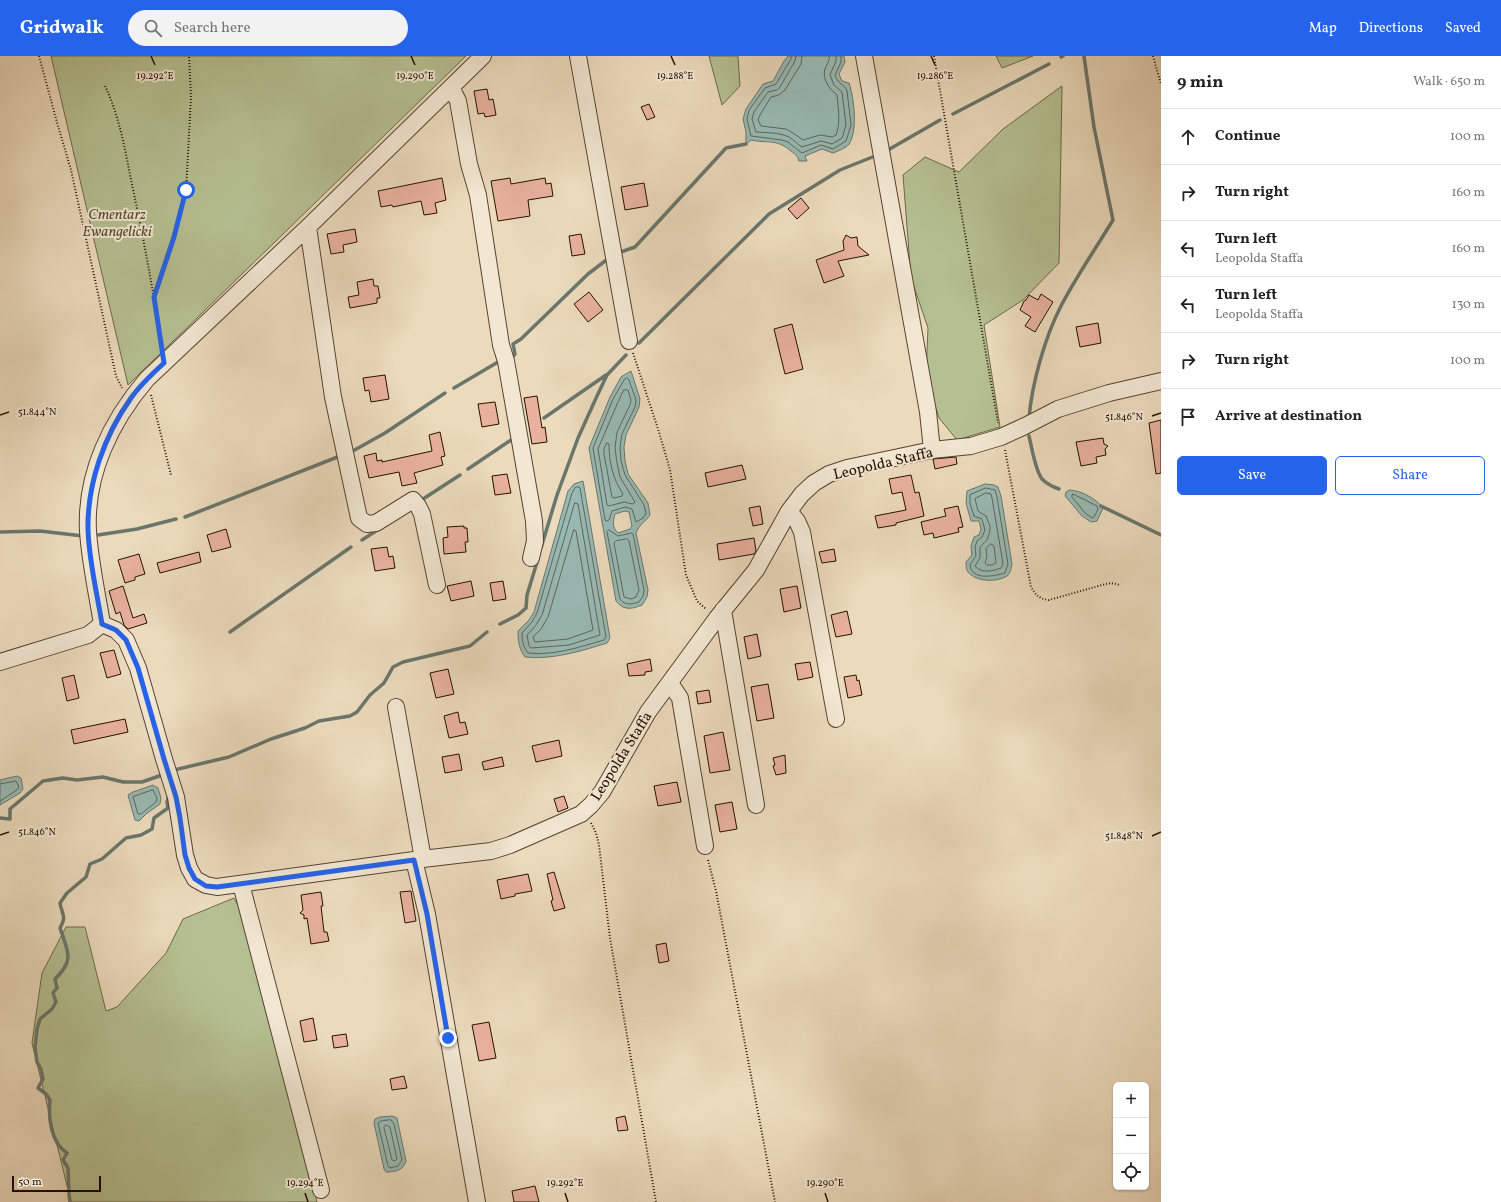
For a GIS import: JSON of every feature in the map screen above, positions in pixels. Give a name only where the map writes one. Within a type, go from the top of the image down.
[{"type":"street","points":[[0,662],[88,635],[102,624],[88,530],[89,502],[96,470],[105,444],[118,417],[131,398],[147,379],[308,227],[483,56]]},
{"type":"street","points":[[578,56],[629,341]]},
{"type":"street","points":[[864,56],[928,412],[932,450]]},
{"type":"street","points":[[451,87],[458,101],[469,164],[478,195],[501,345],[506,361],[534,521],[535,540],[531,558]]},
{"type":"street","points":[[308,227],[333,396],[359,518],[367,524],[376,523],[412,500],[418,506],[422,514],[437,585]]},
{"type":"street","name":"Leopolda Staffa","points":[[102,624],[116,630],[126,640],[138,668],[176,797],[185,855],[189,868],[195,879],[206,886],[217,887],[491,851],[510,845],[581,814],[591,805],[602,792],[648,712],[720,614],[756,570],[789,511],[802,494],[814,483],[829,474],[847,468],[932,450],[971,446],[1001,437],[1058,409],[1109,393],[1161,381]]},
{"type":"street","points":[[789,511],[797,521],[802,532],[836,718]]},
{"type":"street","points":[[720,614],[756,805]]},
{"type":"street","points":[[670,682],[680,698],[705,846]]},
{"type":"street","points":[[396,706],[418,860],[477,1202]]},
{"type":"street","points":[[241,884],[321,1190]]},
{"type":"path","points":[[40,56],[71,170],[116,376],[122,387],[131,398]]},
{"type":"path","points":[[154,297],[174,237],[186,190],[191,97],[189,56]]},
{"type":"path","points":[[934,56],[1001,437],[1005,450],[1031,587],[1035,595],[1041,599],[1049,600],[1111,583],[1120,585]]},
{"type":"path","points":[[1153,56],[1161,84]]},
{"type":"path","points":[[105,86],[112,100],[123,143],[146,247],[164,363]]},
{"type":"path","points":[[629,341],[670,470],[686,575],[697,601],[720,614]]},
{"type":"path","points":[[147,379],[171,475]]},
{"type":"path","points":[[581,814],[591,824],[596,833],[610,938],[656,1202]]},
{"type":"path","points":[[705,846],[716,892],[775,1202]]},
{"type":"green space","name":"Cmentarz Ewangelicki","points":[[51,56],[466,56],[128,385]]},
{"type":"green space","points":[[709,56],[738,56],[740,86],[722,105]]},
{"type":"green space","points":[[996,56],[1033,56],[1002,68]]},
{"type":"green space","points":[[1062,86],[1059,263],[1023,300],[984,325],[1000,427],[957,440],[939,418],[926,376],[928,328],[911,278],[903,175],[925,157],[959,172],[1003,129]]},
{"type":"green space","points":[[234,898],[242,913],[317,1202],[71,1202],[32,1043],[42,973],[66,927],[85,927],[106,1011],[117,1007],[166,953],[183,919]]},
{"type":"water","points":[[788,56],[844,56],[845,62],[839,74],[842,81],[849,83],[854,105],[854,131],[849,144],[844,148],[833,153],[822,149],[805,156],[807,161],[799,161],[794,153],[781,144],[751,140],[746,144],[746,132],[743,119],[746,109],[763,84],[773,81]]},
{"type":"water","points":[[631,371],[640,399],[639,407],[626,435],[624,447],[625,461],[628,474],[648,503],[650,515],[636,533],[648,590],[647,597],[642,605],[631,608],[625,608],[616,601],[589,448],[610,397],[621,377]],"holes":[[[625,511],[629,512],[632,526],[630,529],[618,533],[614,524],[615,514]]]},
{"type":"water","points":[[583,481],[610,638],[607,643],[567,654],[535,658],[525,657],[519,645],[518,631],[529,620],[534,612],[568,491],[574,484]]},
{"type":"water","points":[[985,484],[998,487],[1001,496],[1012,564],[1010,572],[1007,576],[993,580],[978,579],[970,574],[966,569],[966,562],[972,555],[971,546],[974,537],[979,535],[981,529],[979,521],[971,521],[966,503],[967,491]]},
{"type":"water","points":[[1069,490],[1083,493],[1093,498],[1103,508],[1097,521],[1091,522],[1082,516],[1065,496],[1066,492]]},
{"type":"water","points":[[17,776],[21,778],[23,789],[20,793],[0,805],[0,780]]},
{"type":"water","points":[[153,785],[158,788],[161,798],[160,804],[139,821],[135,820],[128,795]]},
{"type":"water","points":[[392,1116],[397,1118],[406,1161],[403,1167],[399,1170],[386,1172],[384,1169],[374,1123],[375,1119],[380,1117]]},
{"type":"building","points":[[487,89],[489,100],[493,99],[496,115],[485,117],[484,113],[478,114],[474,91]]},
{"type":"building","points":[[649,104],[655,117],[647,120],[641,107]]},
{"type":"building","points":[[442,178],[446,200],[435,203],[437,213],[424,215],[421,201],[393,207],[392,205],[381,207],[378,191]]},
{"type":"building","points":[[510,178],[511,184],[545,178],[546,184],[551,183],[553,196],[528,200],[530,216],[498,221],[491,181]]},
{"type":"building","points":[[644,183],[648,206],[625,210],[621,187]]},
{"type":"building","points":[[801,198],[809,208],[797,219],[788,209]]},
{"type":"building","points":[[355,229],[357,242],[343,245],[344,252],[331,254],[327,234]]},
{"type":"building","points":[[581,234],[585,254],[572,256],[569,236]]},
{"type":"building","points":[[846,235],[851,238],[857,237],[858,246],[869,255],[838,261],[844,276],[824,283],[816,260],[844,250],[843,241]]},
{"type":"building","points":[[373,279],[374,286],[378,286],[380,298],[377,298],[377,303],[350,308],[348,297],[359,295],[357,282]]},
{"type":"building","points":[[589,292],[603,310],[588,322],[574,304]]},
{"type":"building","points":[[1041,294],[1053,302],[1035,332],[1025,326],[1031,317],[1020,310],[1024,301],[1029,295],[1038,300]]},
{"type":"building","points":[[1098,323],[1101,343],[1080,347],[1076,327]]},
{"type":"building","points":[[792,324],[803,369],[785,374],[774,329]]},
{"type":"building","points":[[385,375],[389,399],[371,402],[369,390],[365,391],[363,378]]},
{"type":"building","points":[[537,396],[542,428],[545,427],[547,442],[532,444],[524,398]]},
{"type":"building","points":[[495,402],[499,424],[482,427],[478,404]]},
{"type":"building","points":[[1161,420],[1161,473],[1156,474],[1149,423]]},
{"type":"building","points":[[440,432],[445,456],[441,457],[443,465],[414,473],[417,483],[402,486],[399,472],[369,478],[364,456],[376,453],[377,461],[382,460],[382,462],[432,451],[429,435]]},
{"type":"building","points":[[1103,438],[1104,444],[1108,446],[1105,449],[1106,455],[1096,457],[1097,463],[1081,466],[1076,442]]},
{"type":"building","points":[[956,457],[957,464],[935,469],[933,459]]},
{"type":"building","points":[[742,465],[746,479],[708,487],[705,473]]},
{"type":"building","points":[[507,474],[511,493],[495,495],[492,476]]},
{"type":"building","points":[[911,475],[915,493],[919,492],[924,516],[896,523],[896,525],[878,528],[875,516],[906,510],[902,492],[892,494],[889,479]]},
{"type":"building","points":[[760,506],[763,524],[753,526],[749,508]]},
{"type":"building","points":[[958,506],[963,527],[958,528],[959,532],[934,538],[933,533],[924,535],[921,522],[946,516],[944,509]]},
{"type":"building","points":[[464,526],[464,528],[467,528],[468,542],[465,542],[466,552],[444,554],[443,538],[448,537],[447,527]]},
{"type":"building","points":[[226,529],[231,547],[212,552],[207,535]]},
{"type":"building","points":[[754,538],[756,551],[754,554],[719,560],[717,544]]},
{"type":"building","points":[[387,547],[389,557],[393,556],[395,568],[375,571],[371,549]]},
{"type":"building","points":[[834,549],[836,561],[822,563],[819,552]]},
{"type":"building","points":[[199,552],[201,562],[160,573],[157,563]]},
{"type":"building","points":[[139,554],[145,574],[135,577],[135,580],[125,583],[118,560]]},
{"type":"building","points":[[471,581],[474,596],[451,601],[447,586]]},
{"type":"building","points":[[503,581],[506,599],[493,601],[490,583]]},
{"type":"building","points":[[123,586],[133,618],[144,614],[147,623],[128,629],[124,625],[120,612],[116,614],[109,591]]},
{"type":"building","points":[[797,586],[801,608],[784,612],[780,589]]},
{"type":"building","points":[[847,611],[852,634],[836,637],[831,615]]},
{"type":"building","points":[[757,634],[761,656],[748,659],[744,637]]},
{"type":"building","points":[[114,650],[121,674],[107,678],[100,653]]},
{"type":"building","points":[[650,659],[652,671],[645,672],[645,675],[629,676],[627,664]]},
{"type":"building","points":[[810,662],[813,677],[798,680],[795,664]]},
{"type":"building","points":[[448,669],[454,694],[436,698],[430,673]]},
{"type":"building","points":[[74,675],[79,698],[67,701],[62,678]]},
{"type":"building","points":[[856,675],[857,681],[859,680],[862,695],[848,698],[844,677]]},
{"type":"building","points":[[768,684],[774,718],[757,721],[751,687]]},
{"type":"building","points":[[709,690],[711,702],[698,704],[696,692]]},
{"type":"building","points":[[458,712],[460,723],[465,722],[468,734],[449,738],[444,716]]},
{"type":"building","points":[[125,719],[128,732],[74,744],[71,730]]},
{"type":"building","points":[[723,732],[730,770],[710,773],[704,736]]},
{"type":"building","points":[[559,740],[562,756],[536,762],[532,746]]},
{"type":"building","points":[[459,754],[462,770],[445,773],[442,757]]},
{"type":"building","points":[[785,755],[786,773],[776,775],[773,766],[775,765],[773,758]]},
{"type":"building","points":[[502,757],[504,766],[484,770],[482,762]]},
{"type":"building","points":[[677,782],[681,802],[658,806],[654,786]]},
{"type":"building","points":[[564,796],[568,808],[558,812],[554,799]]},
{"type":"building","points":[[732,802],[737,829],[720,832],[715,805]]},
{"type":"building","points":[[554,872],[565,908],[554,911],[547,874]]},
{"type":"building","points":[[528,874],[532,891],[515,894],[515,896],[501,899],[497,880]]},
{"type":"building","points":[[411,891],[416,921],[405,923],[400,892]]},
{"type":"building","points":[[321,892],[324,932],[327,932],[329,941],[311,944],[307,918],[304,919],[304,915],[300,913],[303,910],[301,895]]},
{"type":"building","points":[[666,943],[669,961],[659,963],[656,945]]},
{"type":"building","points":[[313,1018],[317,1040],[304,1042],[300,1021]]},
{"type":"building","points":[[489,1022],[496,1058],[479,1061],[472,1025]]},
{"type":"building","points":[[346,1034],[348,1046],[334,1048],[332,1036]]},
{"type":"building","points":[[404,1076],[407,1088],[392,1090],[390,1079]]},
{"type":"building","points":[[625,1116],[628,1130],[618,1131],[616,1118]]},
{"type":"building","points":[[535,1186],[539,1202],[514,1202],[512,1191]]},
{"type":"waterway","points":[[1029,418],[1036,375],[1055,318],[1073,284],[1113,220],[1094,127],[1084,56]]},
{"type":"waterway","points":[[953,114],[1049,64]]},
{"type":"waterway","points":[[888,150],[940,120]]},
{"type":"waterway","points":[[618,253],[635,247],[726,148],[746,144]]},
{"type":"waterway","points":[[639,343],[769,214],[840,170],[875,156]]},
{"type":"waterway","points":[[512,358],[515,354],[513,344],[521,339],[588,274],[609,258]]},
{"type":"waterway","points":[[541,548],[557,495],[578,438],[607,375],[626,355]]},
{"type":"waterway","points":[[454,388],[498,362]]},
{"type":"waterway","points":[[544,418],[606,375]]},
{"type":"waterway","points":[[351,452],[385,433],[445,393]]},
{"type":"waterway","points":[[1029,436],[1036,465],[1042,479],[1059,489]]},
{"type":"waterway","points":[[468,469],[514,438]]},
{"type":"waterway","points":[[185,517],[340,456]]},
{"type":"waterway","points":[[423,499],[460,475]]},
{"type":"waterway","points":[[1101,506],[1161,535]]},
{"type":"waterway","points":[[98,535],[137,529],[176,519]]},
{"type":"waterway","points":[[362,540],[379,529]]},
{"type":"waterway","points":[[0,532],[40,531],[83,536]]},
{"type":"waterway","points":[[230,632],[351,547]]},
{"type":"waterway","points":[[500,624],[518,615],[526,608],[527,595],[538,559]]},
{"type":"waterway","points":[[174,770],[229,757],[271,739],[305,728],[319,721],[350,716],[357,712],[370,695],[384,683],[393,667],[403,662],[470,646],[487,632]]},
{"type":"waterway","points":[[0,818],[10,819],[10,809],[43,781],[63,778],[77,780],[103,777],[123,782],[142,782],[162,775],[163,778]]},
{"type":"waterway","points":[[70,1202],[68,1168],[63,1160],[67,1153],[57,1143],[54,1137],[50,1122],[50,1100],[46,1094],[38,1088],[43,1079],[41,1069],[37,1062],[35,1047],[40,1019],[52,1009],[56,1002],[53,993],[57,988],[55,979],[67,961],[67,950],[60,928],[64,918],[60,903],[67,893],[86,877],[90,864],[102,859],[126,838],[141,835],[152,829],[154,818],[168,808],[167,802],[169,795]]},
{"type":"route","points":[[186,190],[174,237],[154,297],[164,363],[147,379],[118,417],[105,444],[96,470],[89,502],[88,530],[102,624],[116,630],[126,640],[138,668],[176,797],[185,855],[189,868],[195,879],[206,886],[217,887],[414,860],[427,914],[448,1038]]}]
